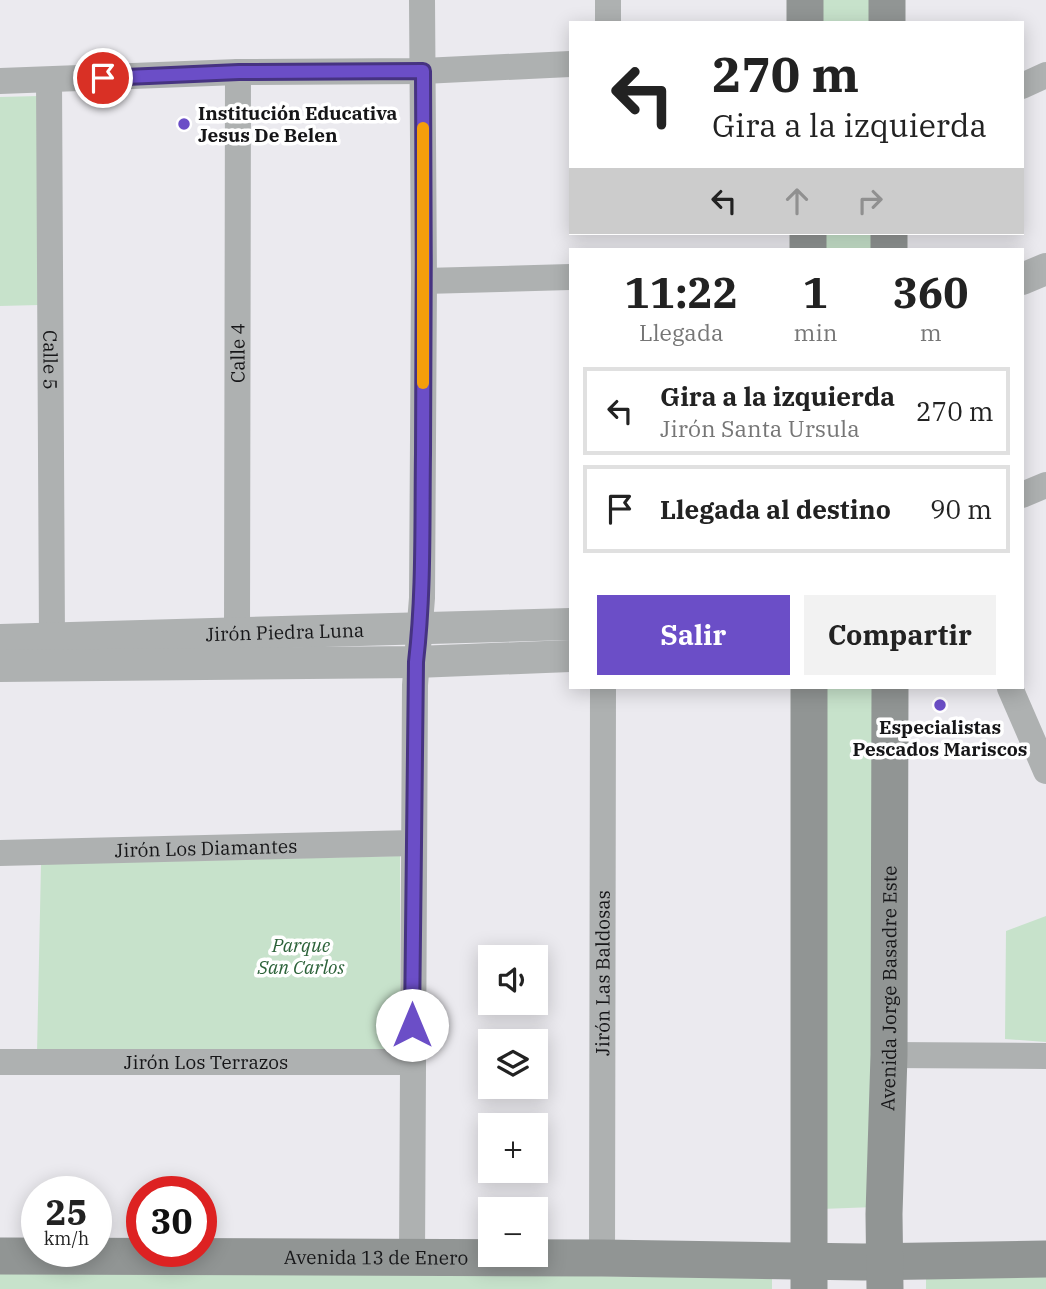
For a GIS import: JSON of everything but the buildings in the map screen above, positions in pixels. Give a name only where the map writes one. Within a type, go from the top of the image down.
[{"type":"main road","points":[[805,0],[805,21]]},
{"type":"main road","points":[[887,0],[887,21]]},
{"type":"main road","points":[[809,689],[809,1275]]},
{"type":"main road","name":"Avenida Jorge Basadre Este","points":[[885,1275],[884,1214],[890,1055],[890,689]]},
{"type":"main road","name":"Avenida 13 de Enero","points":[[0,1256],[602,1258],[809,1275],[885,1275],[1046,1259]]},
{"type":"street","points":[[412,1258],[416,662],[420,629],[424,281],[422,0]]},
{"type":"street","points":[[608,0],[608,21]]},
{"type":"street","points":[[0,80],[239,72],[423,71],[569,64]]},
{"type":"street","name":"Calle 4","points":[[237,635],[239,72]]},
{"type":"street","points":[[1024,85],[1046,75]]},
{"type":"street","name":"Calle 5","points":[[49,80],[52,639]]},
{"type":"street","points":[[1024,278],[1046,270]]},
{"type":"street","points":[[424,281],[569,276]]},
{"type":"street","points":[[1024,494],[1046,485]]},
{"type":"street","name":"Jirón Piedra Luna","points":[[0,640],[569,624]]},
{"type":"street","name":"Jirón Piedra Luna","points":[[0,666],[416,662],[569,656]]},
{"type":"street","name":"Jirón Las Baldosas","points":[[602,1258],[603,689]]},
{"type":"street","points":[[1010,689],[1046,771]]},
{"type":"street","name":"Jirón Los Diamantes","points":[[0,853],[414,843]]},
{"type":"street","points":[[890,1055],[1046,1056]]},
{"type":"street","name":"Jirón Los Terrazos","points":[[0,1062],[412,1062]]},
{"type":"green space","points":[[816,0],[877,0],[877,21],[816,21]]},
{"type":"green space","points":[[39,96],[39,305],[0,306],[0,97]]},
{"type":"green space","points":[[814,235],[876,235],[876,248],[814,248]]},
{"type":"green space","points":[[816,689],[874,689],[875,1207],[821,1209]]},
{"type":"green space","name":"Parque San Carlos","points":[[400,856],[400,1052],[37,1053],[41,864]]},
{"type":"green space","points":[[1046,916],[1046,1042],[1005,1039],[1006,931]]},
{"type":"green space","points":[[0,1269],[772,1278],[772,1289],[0,1289]]},
{"type":"green space","points":[[1046,1269],[1046,1289],[926,1289],[926,1272]]},
{"type":"slow traffic","points":[[423,128],[423,383]]},
{"type":"place","name":"Institución Educativa Jesus De Belen","points":[[184,124]]},
{"type":"place","name":"Especialistas Pescados Mariscos","points":[[940,705]]},
{"type":"route","points":[[103,78],[239,72],[423,71],[422,598],[416,662],[412,1025]]}]
